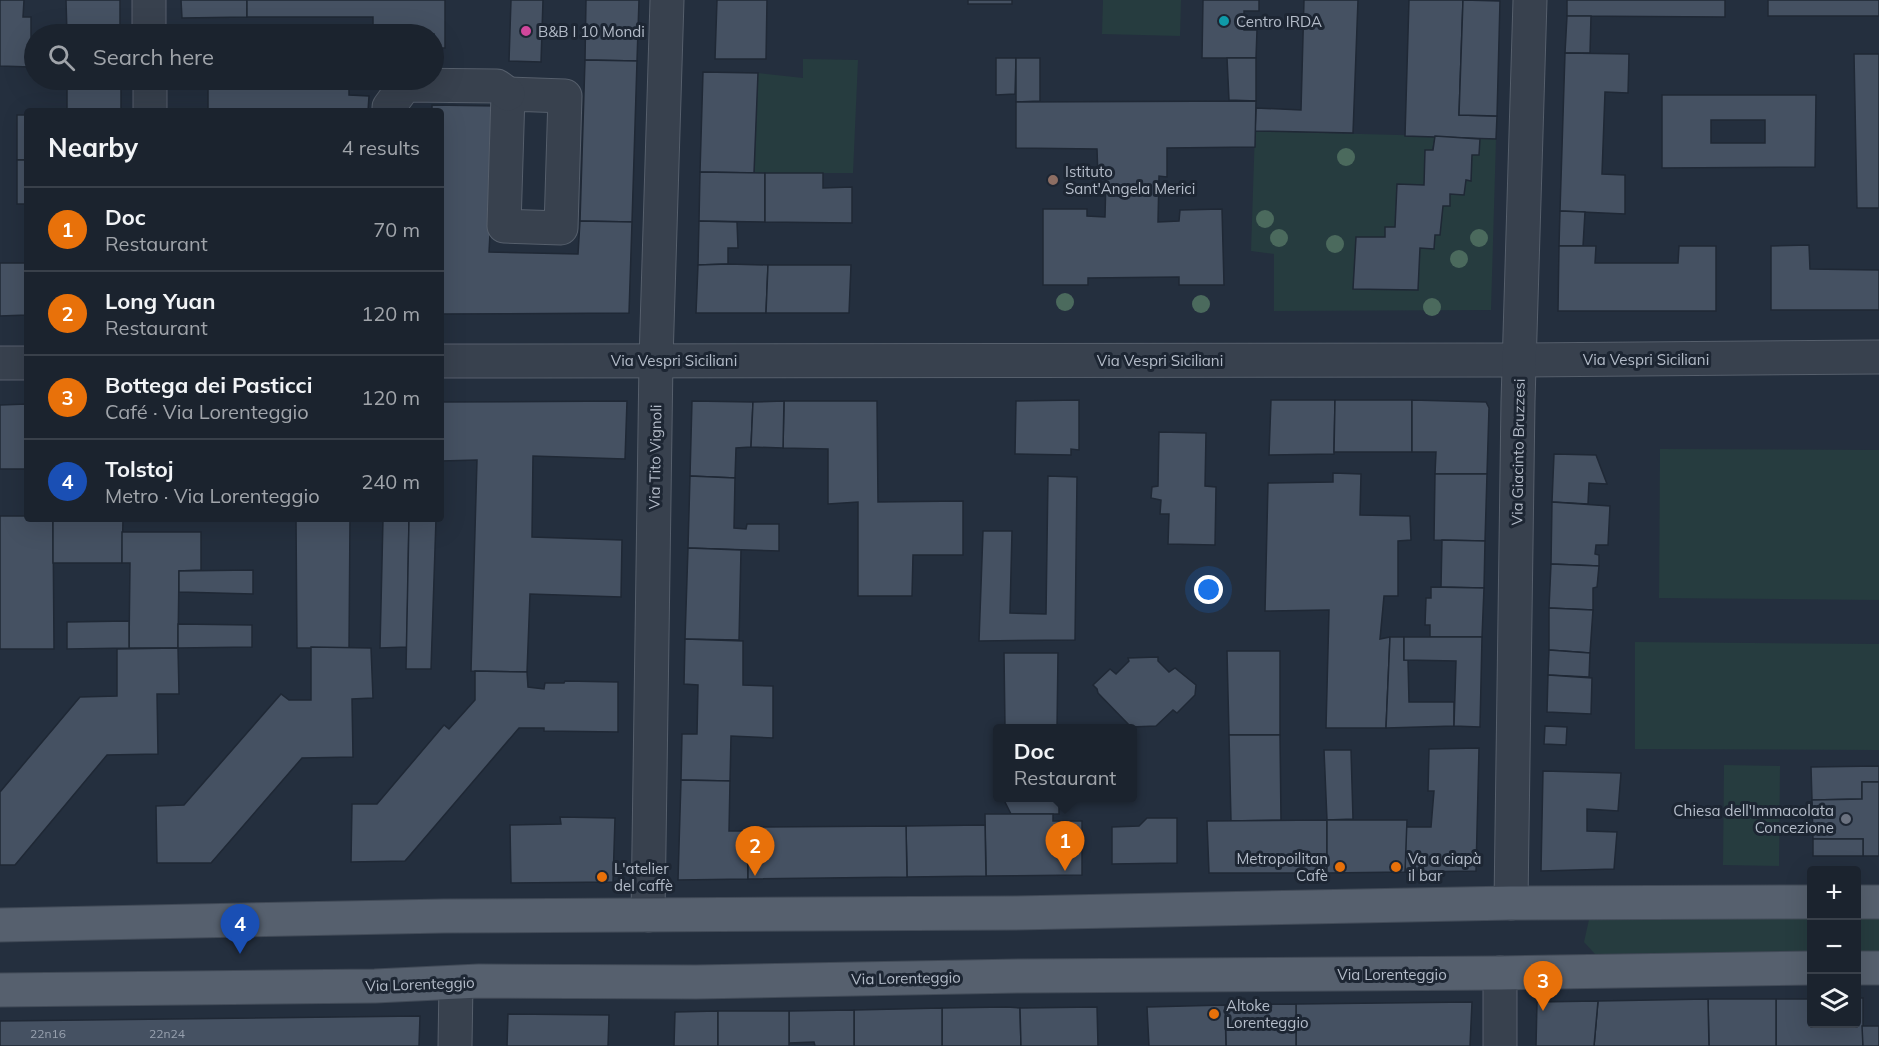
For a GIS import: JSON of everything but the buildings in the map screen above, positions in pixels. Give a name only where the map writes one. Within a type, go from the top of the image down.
[{"type":"main road","points":[[0,925],[444,916],[1005,913],[1510,903],[1807,902]]},
{"type":"main road","points":[[1861,902],[1879,902]]},
{"type":"main road","name":"Via Lorenteggio","points":[[0,990],[1807,968]]},
{"type":"main road","points":[[1861,968],[1879,968]]},
{"type":"street","points":[[149,0],[149,24]]},
{"type":"street","name":"Via Tito Vignoli","points":[[648,915],[656,360],[667,0]]},
{"type":"street","name":"Via Giacinto Bruzzesi","points":[[1510,903],[1519,360],[1530,0]]},
{"type":"street","points":[[444,87],[502,90]]},
{"type":"street","points":[[150,90],[150,108]]},
{"type":"street","points":[[389,108],[401,90]]},
{"type":"street","name":"Via Vespri Siciliani","points":[[444,361],[1519,360],[1879,357]]},
{"type":"street","points":[[0,363],[24,363]]},
{"type":"street","points":[[1500,973],[1500,1046]]},
{"type":"street","points":[[455,1046],[456,983]]},
{"type":"green space","points":[[1103,0],[1181,0],[1180,36],[1102,34]]},
{"type":"green space","points":[[803,59],[858,60],[853,173],[754,173],[758,73],[803,78]]},
{"type":"green space","points":[[1255,131],[1435,136],[1424,185],[1395,227],[1385,237],[1356,237],[1354,288],[1420,248],[1435,235],[1440,235],[1443,206],[1450,206],[1450,194],[1464,194],[1466,180],[1471,180],[1472,155],[1479,155],[1480,139],[1496,139],[1491,310],[1274,311],[1274,254],[1251,251]]},
{"type":"green space","points":[[1660,449],[1879,450],[1879,600],[1659,598]]},
{"type":"green space","points":[[1635,642],[1879,644],[1879,750],[1635,749]]},
{"type":"green space","points":[[1724,765],[1780,766],[1779,866],[1723,865]]},
{"type":"green space","points":[[1879,906],[1879,951],[1861,951],[1861,907]]},
{"type":"green space","points":[[1807,908],[1807,952],[1595,954],[1584,942],[1590,915]]},
{"type":"place","name":"Centro IRDA","points":[[1224,21]]},
{"type":"place","name":"B&B I 10 Mondi","points":[[526,31]]},
{"type":"place","name":"Istituto Sant'Angela Merici","points":[[1053,180]]},
{"type":"place","name":"Chiesa dell'Immacolata Concezione","points":[[1846,819]]},
{"type":"place","name":"Metropoilitan Cafè","points":[[1340,867]]},
{"type":"place","name":"Va a ciapà il bar","points":[[1396,867]]},
{"type":"place","name":"Doc","points":[[1065,871]]},
{"type":"place","name":"Long Yuan","points":[[755,876]]},
{"type":"place","name":"L'atelier del caffè","points":[[602,877]]},
{"type":"place","name":"Tolstoj","points":[[240,954]]},
{"type":"place","name":"Bottega dei Pasticci","points":[[1543,1011]]},
{"type":"place","name":"Altoke Lorenteggio","points":[[1214,1014]]}]
